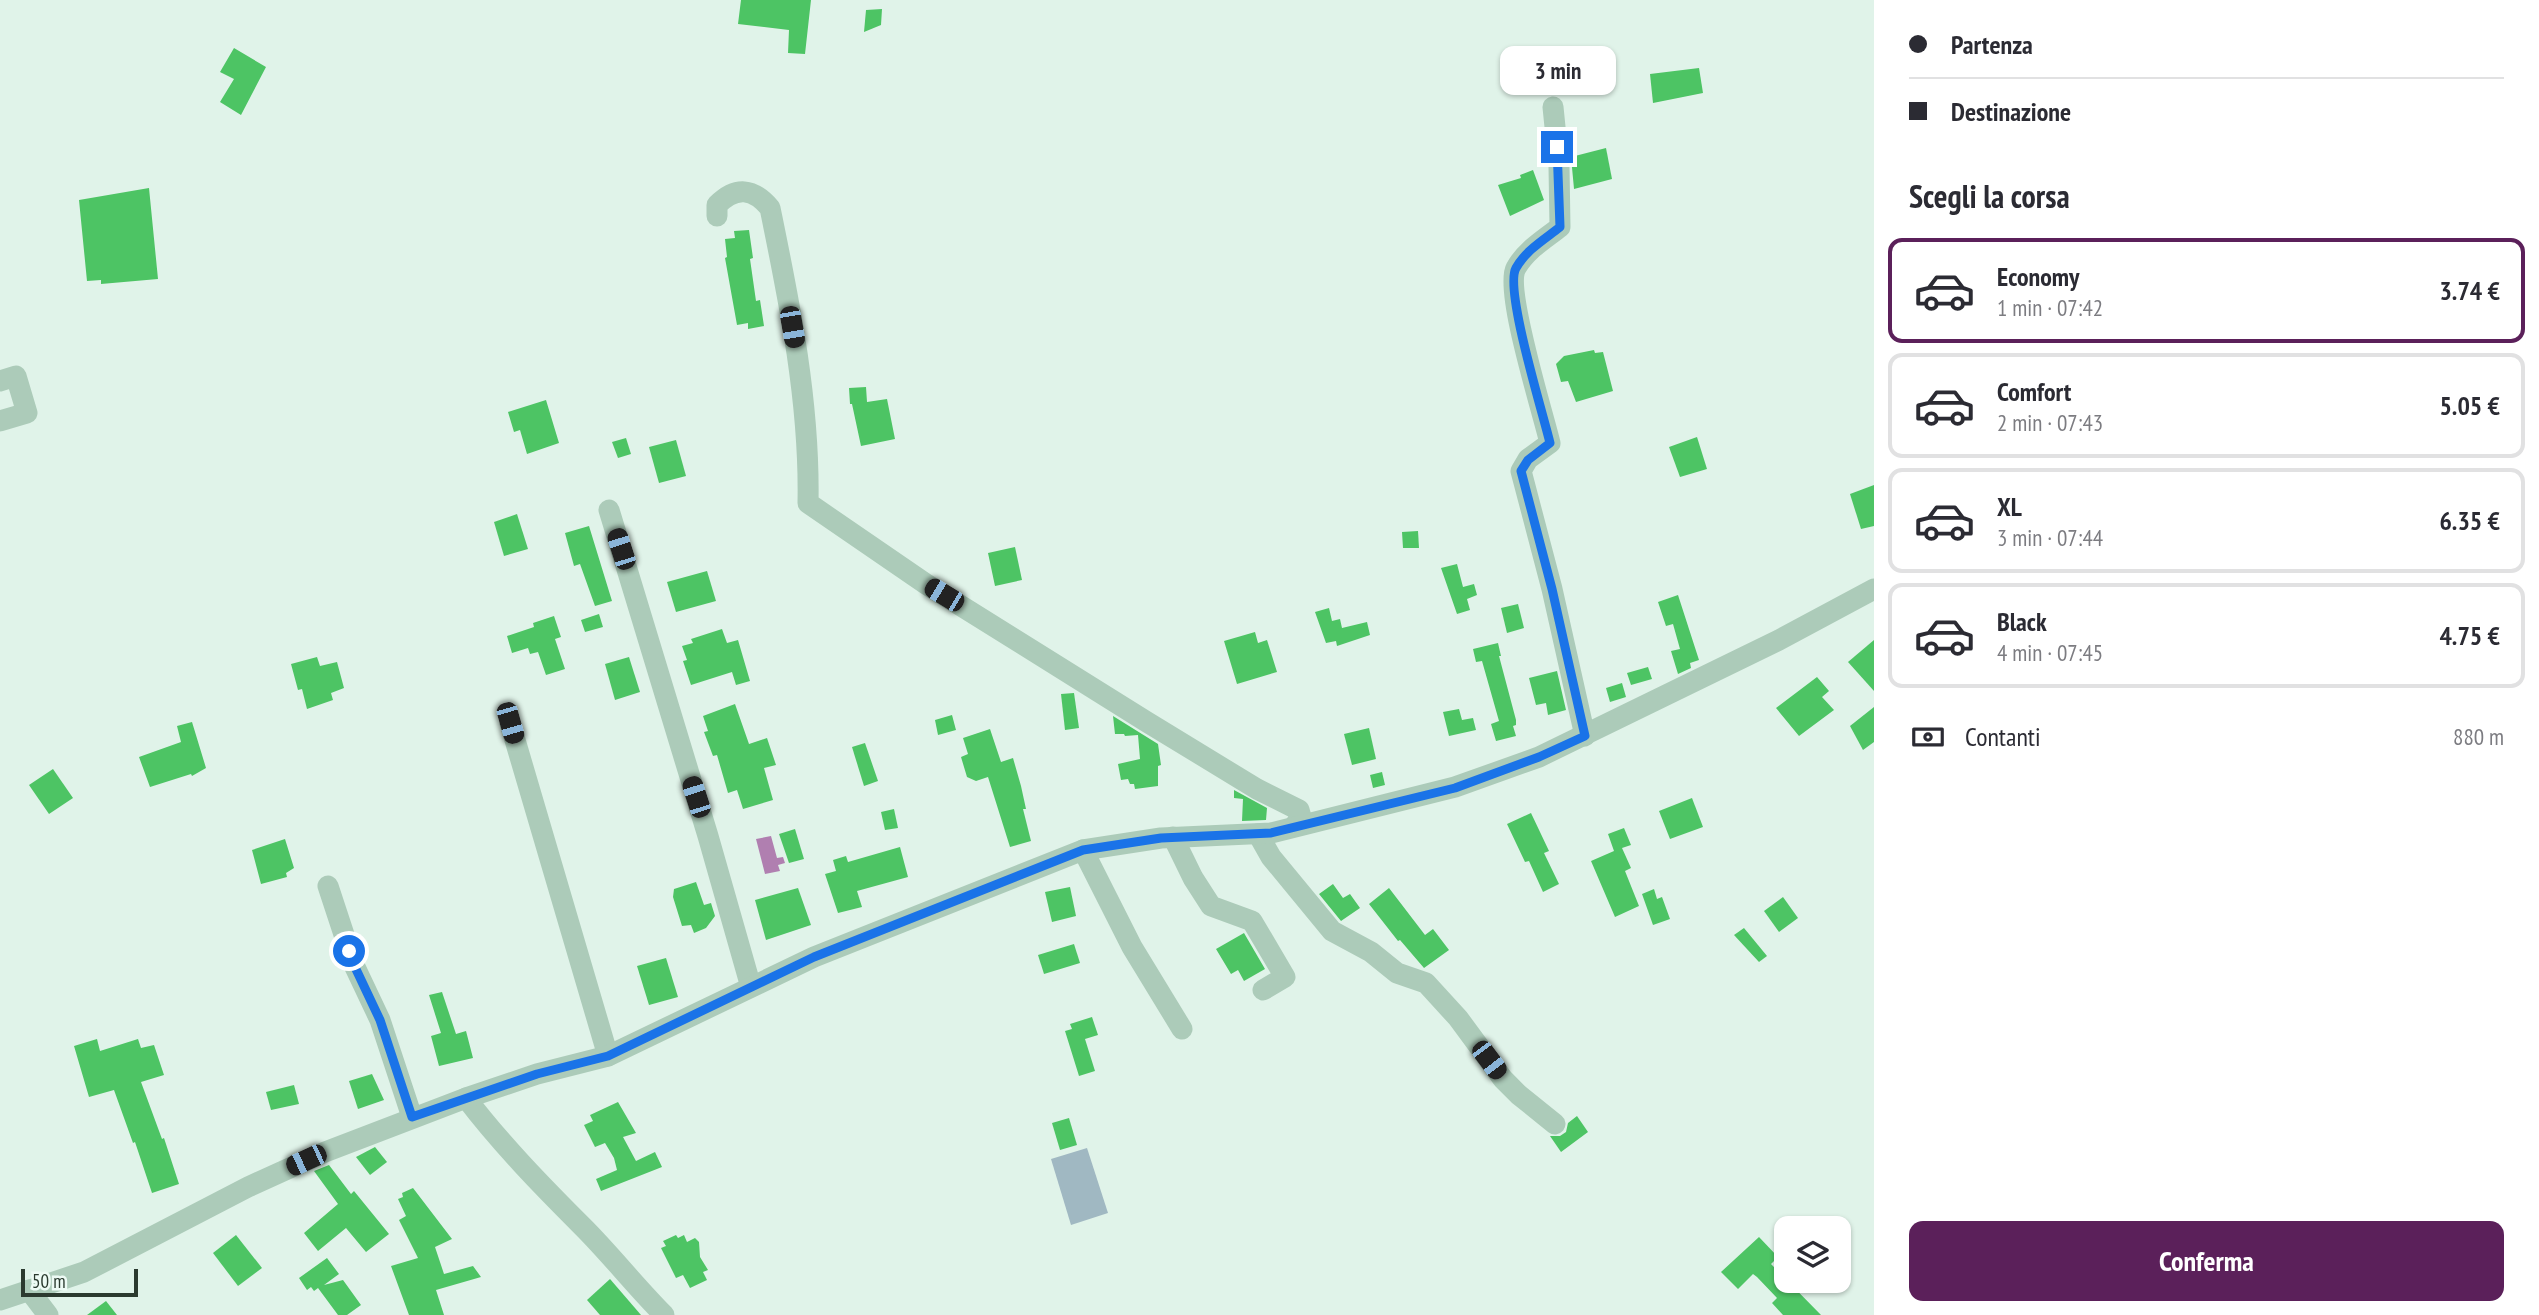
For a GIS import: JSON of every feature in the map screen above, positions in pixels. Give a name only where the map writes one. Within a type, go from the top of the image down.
[{"type":"street","points":[[1553,107],[1559,167],[1560,227],[1536,245],[1517,267],[1513,279],[1550,443],[1528,460],[1521,471],[1552,589],[1585,736]]},
{"type":"street","points":[[717,216],[718,205],[728,194],[744,192],[760,196],[769,208],[797,352],[808,473],[808,503],[926,584],[1257,789],[1299,810],[1301,817],[1295,825]]},
{"type":"street","points":[[0,381],[16,376],[27,413],[0,421]]},
{"type":"street","points":[[609,510],[751,987]]},
{"type":"street","points":[[0,1300],[84,1272],[248,1187],[325,1152],[466,1098],[537,1074],[608,1056],[814,957],[1083,850],[1174,837],[1271,833],[1455,788],[1539,757],[1779,639],[1874,589]]},
{"type":"street","points":[[510,723],[608,1056]]},
{"type":"street","points":[[1258,834],[1271,857],[1332,931],[1371,952],[1397,973],[1426,983],[1458,1018],[1503,1079],[1555,1124]]},
{"type":"street","points":[[1174,837],[1193,878],[1211,906],[1251,921],[1285,977],[1263,989]]},
{"type":"street","points":[[1083,850],[1132,947],[1182,1029]]},
{"type":"street","points":[[328,886],[354,965],[380,1020],[412,1117]]},
{"type":"street","points":[[466,1098],[557,1203],[584,1228],[664,1315]]},
{"type":"street","points":[[29,1290],[48,1315]]},
{"type":"shaded area","points":[[771,836],[777,858],[783,857],[785,863],[778,865],[780,871],[765,874],[756,839]]},
{"type":"shaded area","points":[[1087,1148],[1108,1213],[1071,1225],[1051,1159]]},
{"type":"building","points":[[741,0],[811,0],[805,54],[788,53],[789,30],[738,24]]},
{"type":"building","points":[[882,9],[881,25],[864,32],[866,10]]},
{"type":"building","points":[[234,48],[266,67],[241,115],[220,102],[234,79],[220,72]]},
{"type":"building","points":[[1699,68],[1703,93],[1653,103],[1650,74]]},
{"type":"building","points":[[1606,148],[1612,179],[1574,189],[1571,157]]},
{"type":"building","points":[[1533,170],[1544,200],[1510,216],[1498,185],[1521,178],[1520,175]]},
{"type":"building","points":[[149,188],[158,279],[101,284],[101,280],[87,281],[79,200]]},
{"type":"building","points":[[749,230],[756,301],[760,300],[764,326],[748,329],[748,323],[737,325],[725,258],[725,239],[735,238],[734,231]]},
{"type":"building","points":[[1594,350],[1595,353],[1603,352],[1613,391],[1576,402],[1568,381],[1561,382],[1556,364],[1564,356]]},
{"type":"building","points":[[866,387],[867,402],[887,399],[895,439],[861,446],[850,404],[849,388]]},
{"type":"building","points":[[546,400],[559,443],[527,454],[520,430],[514,432],[508,412]]},
{"type":"building","points":[[1697,437],[1707,469],[1680,477],[1669,447]]},
{"type":"building","points":[[626,438],[631,454],[618,458],[612,442]]},
{"type":"building","points":[[676,440],[686,476],[659,483],[649,447]]},
{"type":"building","points":[[1874,485],[1874,526],[1861,529],[1850,494]]},
{"type":"building","points":[[517,514],[528,549],[504,556],[494,522]]},
{"type":"building","points":[[589,526],[612,601],[595,606],[580,564],[574,566],[565,533]]},
{"type":"building","points":[[1418,531],[1419,548],[1403,548],[1402,532]]},
{"type":"building","points":[[1015,547],[1022,580],[995,586],[988,553]]},
{"type":"building","points":[[1457,564],[1463,587],[1474,584],[1477,595],[1467,599],[1470,610],[1457,614],[1441,568]]},
{"type":"building","points":[[707,571],[716,601],[676,612],[667,582]]},
{"type":"building","points":[[1678,595],[1699,660],[1690,663],[1691,668],[1678,674],[1671,651],[1680,649],[1673,624],[1666,626],[1658,602]]},
{"type":"building","points":[[1518,604],[1524,628],[1507,633],[1501,608]]},
{"type":"building","points":[[1329,608],[1332,621],[1340,619],[1342,628],[1367,622],[1370,635],[1337,646],[1336,641],[1326,643],[1315,612]]},
{"type":"building","points":[[599,614],[603,627],[585,632],[581,620]]},
{"type":"building","points":[[554,616],[561,637],[555,639],[565,669],[546,675],[538,652],[530,654],[528,648],[512,653],[507,636],[534,627],[533,623]]},
{"type":"building","points":[[722,629],[727,643],[738,640],[750,681],[736,685],[732,672],[691,685],[683,661],[687,660],[682,646],[693,643],[691,639]]},
{"type":"building","points":[[1255,632],[1258,643],[1267,640],[1277,672],[1237,684],[1224,641]]},
{"type":"building","points":[[1874,640],[1874,691],[1848,662]]},
{"type":"building","points":[[1498,643],[1516,720],[1516,725],[1513,726],[1516,736],[1496,741],[1491,724],[1499,721],[1482,661],[1476,662],[1473,649]]},
{"type":"building","points":[[317,657],[320,666],[337,662],[344,688],[331,693],[333,700],[307,709],[302,689],[298,690],[291,664]]},
{"type":"building","points":[[629,657],[640,692],[615,700],[605,664]]},
{"type":"building","points":[[1648,667],[1652,679],[1631,685],[1627,673]]},
{"type":"building","points":[[1557,671],[1566,710],[1548,715],[1546,703],[1536,705],[1529,678]]},
{"type":"building","points":[[1817,677],[1829,691],[1822,697],[1834,710],[1799,736],[1776,708]]},
{"type":"building","points":[[1622,683],[1626,697],[1610,702],[1606,688]]},
{"type":"building","points":[[1074,693],[1079,728],[1065,730],[1061,694]]},
{"type":"building","points":[[735,704],[749,744],[767,738],[776,765],[764,768],[773,800],[743,809],[737,790],[728,793],[717,755],[713,756],[704,732],[708,731],[703,716]]},
{"type":"building","points":[[1874,707],[1874,742],[1863,750],[1850,726]]},
{"type":"building","points":[[1459,709],[1462,720],[1473,718],[1476,730],[1449,736],[1443,712]]},
{"type":"building","points":[[952,715],[956,730],[938,735],[935,720]]},
{"type":"building","points":[[1113,716],[1158,744],[1161,765],[1158,766],[1158,786],[1135,789],[1128,779],[1121,780],[1118,764],[1140,759],[1138,735],[1115,734]]},
{"type":"building","points":[[192,722],[206,768],[192,776],[191,774],[150,787],[139,757],[181,742],[177,726]]},
{"type":"building","points":[[1369,728],[1376,759],[1352,765],[1344,734]]},
{"type":"building","points":[[990,729],[1001,762],[1013,758],[1026,809],[1023,809],[1031,841],[1010,847],[988,777],[976,781],[967,777],[961,757],[968,754],[963,738]]},
{"type":"building","points":[[865,743],[878,781],[864,786],[852,747]]},
{"type":"building","points":[[53,769],[73,798],[49,814],[29,785]]},
{"type":"building","points":[[1382,772],[1385,785],[1373,788],[1370,775]]},
{"type":"building","points":[[1234,790],[1267,808],[1266,820],[1242,821],[1243,799],[1234,798]]},
{"type":"building","points":[[1692,798],[1703,827],[1670,839],[1659,811]]},
{"type":"building","points":[[894,809],[898,828],[885,830],[881,812]]},
{"type":"building","points":[[1531,813],[1549,851],[1544,853],[1559,884],[1543,892],[1529,861],[1525,862],[1507,824]]},
{"type":"building","points":[[1624,828],[1631,845],[1622,848],[1631,868],[1625,871],[1639,906],[1615,917],[1591,861],[1614,851],[1608,834]]},
{"type":"building","points":[[795,829],[804,859],[789,863],[779,834]]},
{"type":"building","points":[[285,839],[294,868],[286,873],[287,877],[261,884],[252,850]]},
{"type":"building","points":[[900,847],[908,877],[857,891],[862,907],[838,913],[825,874],[836,871],[833,860],[846,856],[848,862]]},
{"type":"building","points":[[696,882],[704,905],[711,903],[715,916],[706,928],[694,933],[691,925],[682,926],[673,897],[674,889]]},
{"type":"building","points":[[1333,884],[1343,898],[1350,894],[1360,908],[1341,921],[1319,894]]},
{"type":"building","points":[[1070,887],[1076,916],[1052,922],[1045,892]]},
{"type":"building","points":[[798,888],[811,925],[766,940],[755,900]]},
{"type":"building","points":[[1389,888],[1425,935],[1433,929],[1449,950],[1424,968],[1400,940],[1398,941],[1369,904]]},
{"type":"building","points":[[1654,889],[1657,899],[1662,897],[1670,919],[1653,925],[1642,894]]},
{"type":"building","points":[[1783,897],[1798,918],[1779,932],[1764,911]]},
{"type":"building","points":[[1744,928],[1767,956],[1759,962],[1734,935]]},
{"type":"building","points":[[1244,933],[1265,969],[1244,981],[1238,970],[1231,974],[1216,949]]},
{"type":"building","points":[[1074,944],[1080,963],[1044,974],[1038,955]]},
{"type":"building","points":[[666,958],[678,997],[649,1005],[637,966]]},
{"type":"building","points":[[442,992],[456,1034],[466,1031],[473,1058],[439,1066],[431,1036],[441,1033],[429,995]]},
{"type":"building","points":[[1092,1017],[1098,1035],[1085,1039],[1095,1071],[1079,1076],[1065,1031],[1072,1029],[1070,1024]]},
{"type":"building","points":[[97,1039],[100,1051],[138,1039],[141,1048],[154,1045],[164,1075],[141,1082],[179,1184],[152,1193],[114,1090],[89,1097],[74,1046]]},
{"type":"building","points":[[372,1074],[384,1100],[358,1109],[349,1081]]},
{"type":"building","points":[[294,1085],[299,1104],[271,1110],[266,1092]]},
{"type":"building","points":[[618,1102],[636,1133],[623,1137],[636,1161],[655,1152],[662,1167],[601,1191],[596,1179],[617,1170],[614,1158],[605,1143],[595,1147],[584,1125],[593,1121],[590,1115]]},
{"type":"building","points":[[1577,1116],[1588,1132],[1561,1152],[1550,1136],[1560,1136],[1566,1132],[1568,1123]]},
{"type":"building","points":[[1069,1118],[1077,1145],[1060,1150],[1052,1123]]},
{"type":"building","points":[[375,1147],[387,1162],[370,1175],[356,1157]]},
{"type":"building","points":[[329,1165],[351,1194],[354,1191],[389,1234],[366,1252],[346,1228],[318,1251],[304,1233],[338,1204],[314,1171]]},
{"type":"building","points":[[413,1188],[452,1239],[435,1247],[444,1274],[473,1266],[481,1277],[436,1290],[444,1315],[409,1315],[391,1266],[418,1258],[399,1220],[406,1216],[398,1199],[403,1197],[402,1193]]},
{"type":"building","points":[[236,1235],[262,1268],[238,1286],[213,1253]]},
{"type":"building","points":[[676,1235],[678,1238],[684,1235],[687,1242],[695,1238],[699,1242],[700,1257],[708,1270],[703,1272],[707,1280],[690,1288],[683,1275],[676,1278],[661,1248],[666,1246],[663,1241]]},
{"type":"building","points":[[1759,1237],[1774,1253],[1774,1261],[1771,1264],[1774,1267],[1774,1293],[1799,1293],[1821,1315],[1783,1315],[1772,1303],[1777,1298],[1753,1274],[1738,1289],[1721,1272]]},
{"type":"building","points":[[327,1258],[339,1274],[324,1285],[343,1280],[361,1305],[347,1315],[338,1315],[318,1288],[314,1291],[311,1287],[307,1290],[299,1278]]},
{"type":"building","points":[[610,1279],[641,1315],[600,1315],[587,1300]]},
{"type":"building","points":[[106,1301],[117,1315],[87,1315]]},
{"type":"route","points":[[349,951],[380,1020],[412,1117],[537,1074],[608,1056],[814,957],[1083,850],[1161,838],[1271,833],[1455,788],[1539,757],[1585,736],[1552,589],[1521,471],[1528,460],[1550,443],[1514,295],[1513,279],[1517,267],[1536,245],[1560,227],[1557,147]]}]
